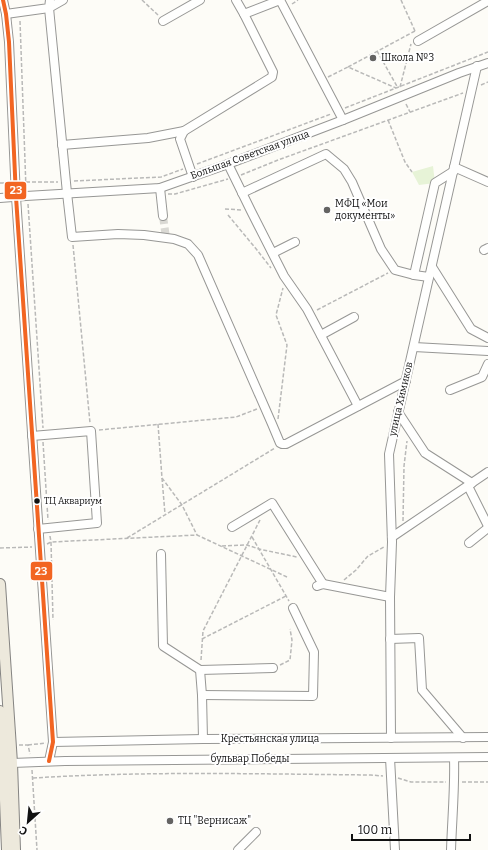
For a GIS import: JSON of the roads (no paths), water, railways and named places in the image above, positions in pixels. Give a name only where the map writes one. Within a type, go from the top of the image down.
[{"type":"main road","points":[[0,584],[12,763],[15,850]]},
{"type":"main road","points":[[0,711],[7,850]]},
{"type":"street","points":[[3,0],[9,42],[15,182],[53,742],[49,761]]},
{"type":"street","points":[[6,14],[20,12],[63,0]]},
{"type":"street","points":[[163,21],[200,0]]},
{"type":"street","points":[[62,145],[148,138],[184,132],[272,77],[273,72],[236,0]]},
{"type":"street","points":[[244,14],[280,0],[343,120]]},
{"type":"street","points":[[414,41],[488,1]]},
{"type":"street","points":[[49,4],[72,237],[118,234],[144,235],[174,239],[188,244],[198,255],[280,443],[282,444],[286,444],[406,381]]},
{"type":"street","name":"Большая Советская улица","points":[[0,198],[160,188],[228,164],[488,63]]},
{"type":"street","name":"улица Химиков","points":[[391,738],[390,597],[392,539],[389,454],[478,66]]},
{"type":"street","points":[[184,132],[180,139],[193,177]]},
{"type":"street","points":[[242,193],[326,154],[344,169],[352,182],[381,249],[395,270],[429,277]]},
{"type":"street","points":[[228,164],[284,276],[310,314],[358,406]]},
{"type":"street","points":[[414,275],[435,183],[454,169],[488,182]]},
{"type":"street","points":[[160,188],[163,216]]},
{"type":"street","points":[[273,254],[295,242]]},
{"type":"street","points":[[432,267],[471,329],[488,338]]},
{"type":"street","points":[[321,335],[354,317]]},
{"type":"street","points":[[414,346],[488,351]]},
{"type":"street","points":[[450,390],[482,377],[488,364]]},
{"type":"street","points":[[398,412],[426,453],[470,484],[488,527],[469,542]]},
{"type":"street","points":[[32,436],[91,431],[97,524],[38,528]]},
{"type":"street","points":[[392,539],[403,529],[488,472]]},
{"type":"street","points":[[232,528],[272,503],[307,559],[320,585],[390,597]]},
{"type":"street","points":[[161,554],[163,646],[200,670],[273,668]]},
{"type":"street","points":[[202,695],[313,696],[314,652],[292,606]]},
{"type":"street","points":[[390,639],[419,638],[422,690],[463,738]]},
{"type":"street","points":[[200,670],[203,739]]},
{"type":"street","name":"Крестьянская улица","points":[[53,742],[203,739],[488,737]]},
{"type":"street","name":"бульвар Победы","points":[[12,763],[49,761],[488,757]]},
{"type":"street","points":[[390,758],[395,850]]},
{"type":"street","points":[[451,850],[455,782],[454,758]]},
{"type":"street","points":[[238,850],[256,832]]},
{"type":"tunnel","points":[[163,216],[166,238]]},
{"type":"place","name":"Школа №3","points":[[373,58]]},
{"type":"place","name":"МФЦ «Мои документы»","points":[[327,210]]},
{"type":"place","name":"ТЦ Аквариум","points":[[37,501]]},
{"type":"place","name":"ТЦ \"Вернисаж\"","points":[[170,821]]}]
